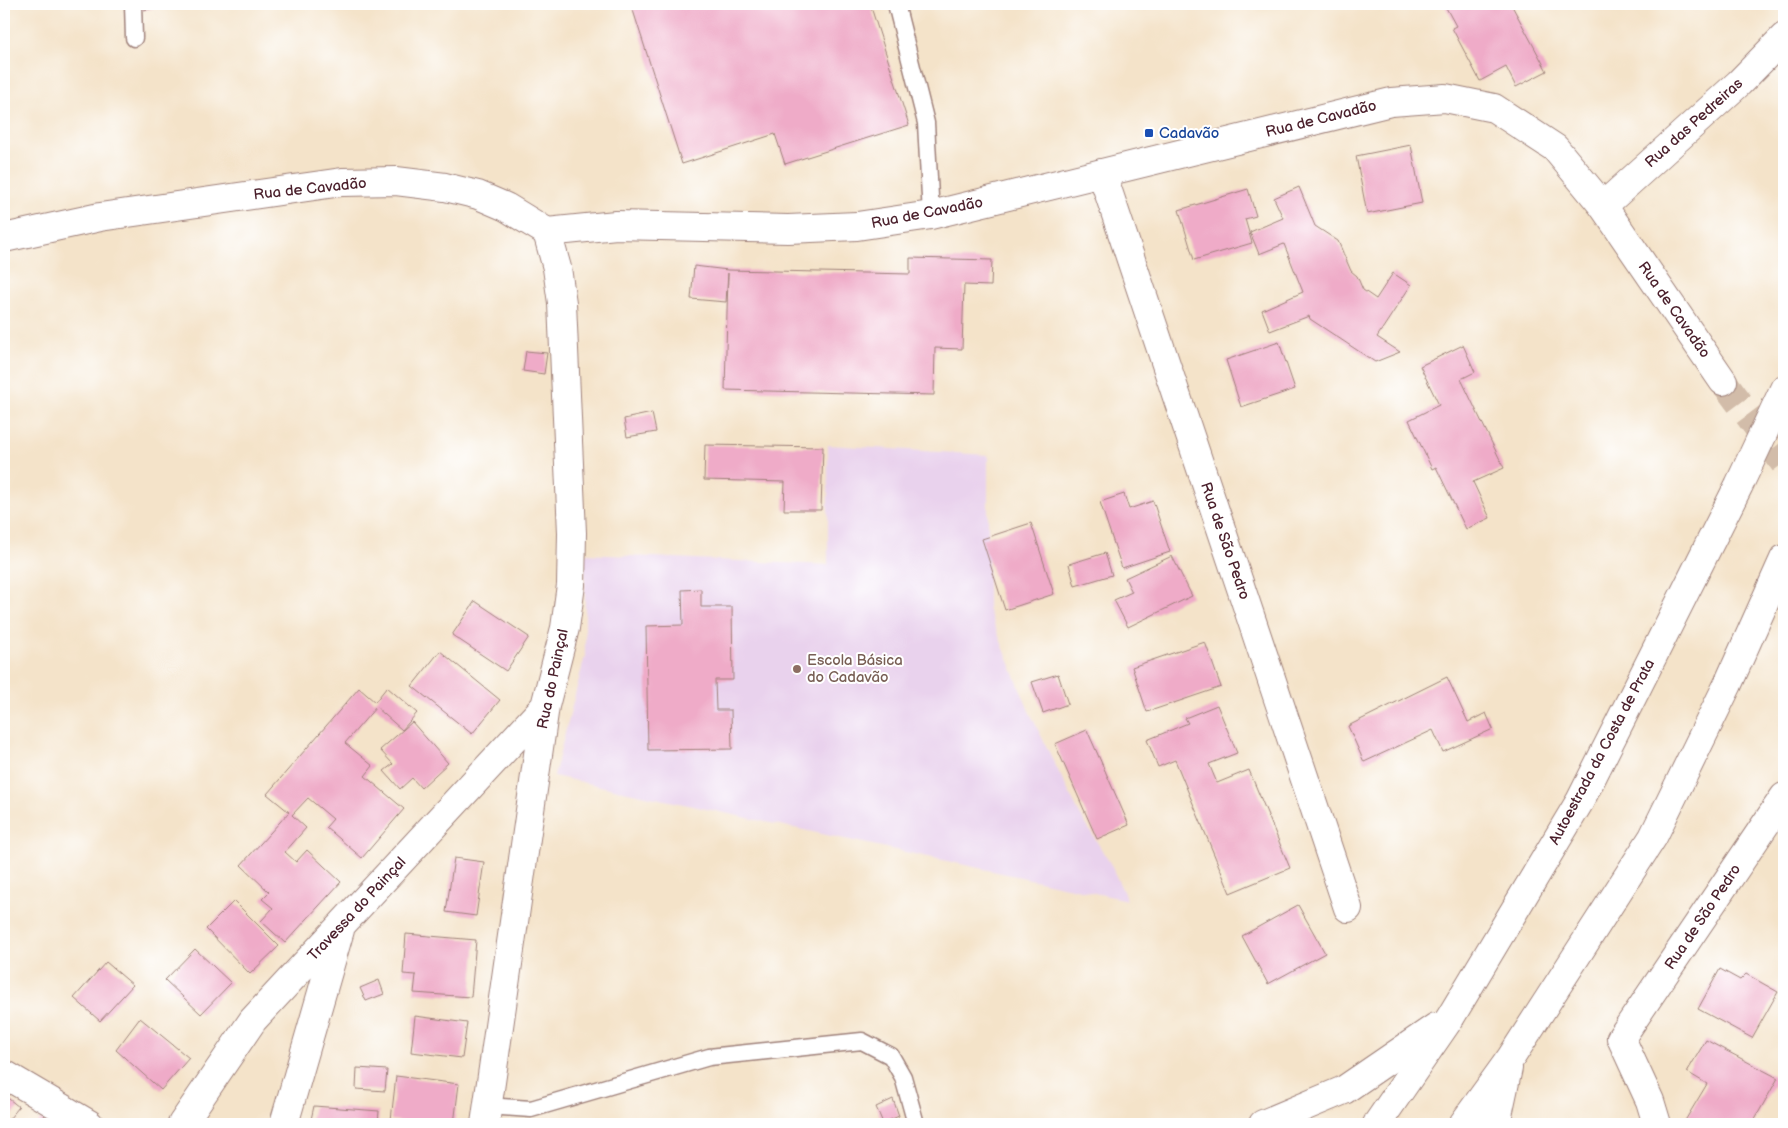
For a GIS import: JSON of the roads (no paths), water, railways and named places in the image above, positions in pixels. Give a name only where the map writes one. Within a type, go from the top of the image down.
[{"type":"main road","name":"Rua das Pedreiras","points":[[1602,206],[1739,83],[1784,38]]},
{"type":"main road","name":"Rua de Cavadão","points":[[4,238],[129,213],[342,182],[396,181],[444,187],[478,195],[506,207],[547,232],[616,224],[798,228],[857,226],[931,215],[1391,102],[1445,98],[1494,108],[1555,148],[1602,206],[1723,380]]},
{"type":"main road","name":"Rua de São Pedro","points":[[1102,173],[1348,908]]},
{"type":"main road","name":"Rua do Painçal","points":[[486,1115],[545,706],[565,628],[572,585],[572,533],[562,303],[557,268],[547,232]]},
{"type":"main road","name":"Autoestrada da Costa de Prata","points":[[1377,1124],[1450,1018],[1580,801],[1739,485],[1784,388]]},
{"type":"main road","points":[[1463,1124],[1510,1059],[1653,837],[1728,684],[1784,559]]},
{"type":"main road","name":"Travessa do Painçal","points":[[182,1124],[253,1020],[545,706]]},
{"type":"main road","name":"Rua de São Pedro","points":[[1657,1124],[1650,1100],[1621,1038],[1784,796]]},
{"type":"main road","points":[[284,1124],[341,926]]},
{"type":"main road","points":[[1264,1124],[1344,1090],[1450,1018]]},
{"type":"main road","points":[[1496,1124],[1510,1059]]},
{"type":"main road","points":[[4,1074],[89,1124]]},
{"type":"lane","points":[[133,4],[134,38]]},
{"type":"lane","points":[[896,4],[926,123],[931,215]]},
{"type":"lane","points":[[486,1115],[531,1109],[709,1057],[862,1041],[891,1056],[902,1077],[916,1124]]},
{"type":"tunnel","points":[[1723,381],[1784,463]]},
{"type":"place","name":"Cadavão","points":[[1149,133]]},
{"type":"place","name":"Escola Básica do Cadavão","points":[[797,669]]}]
